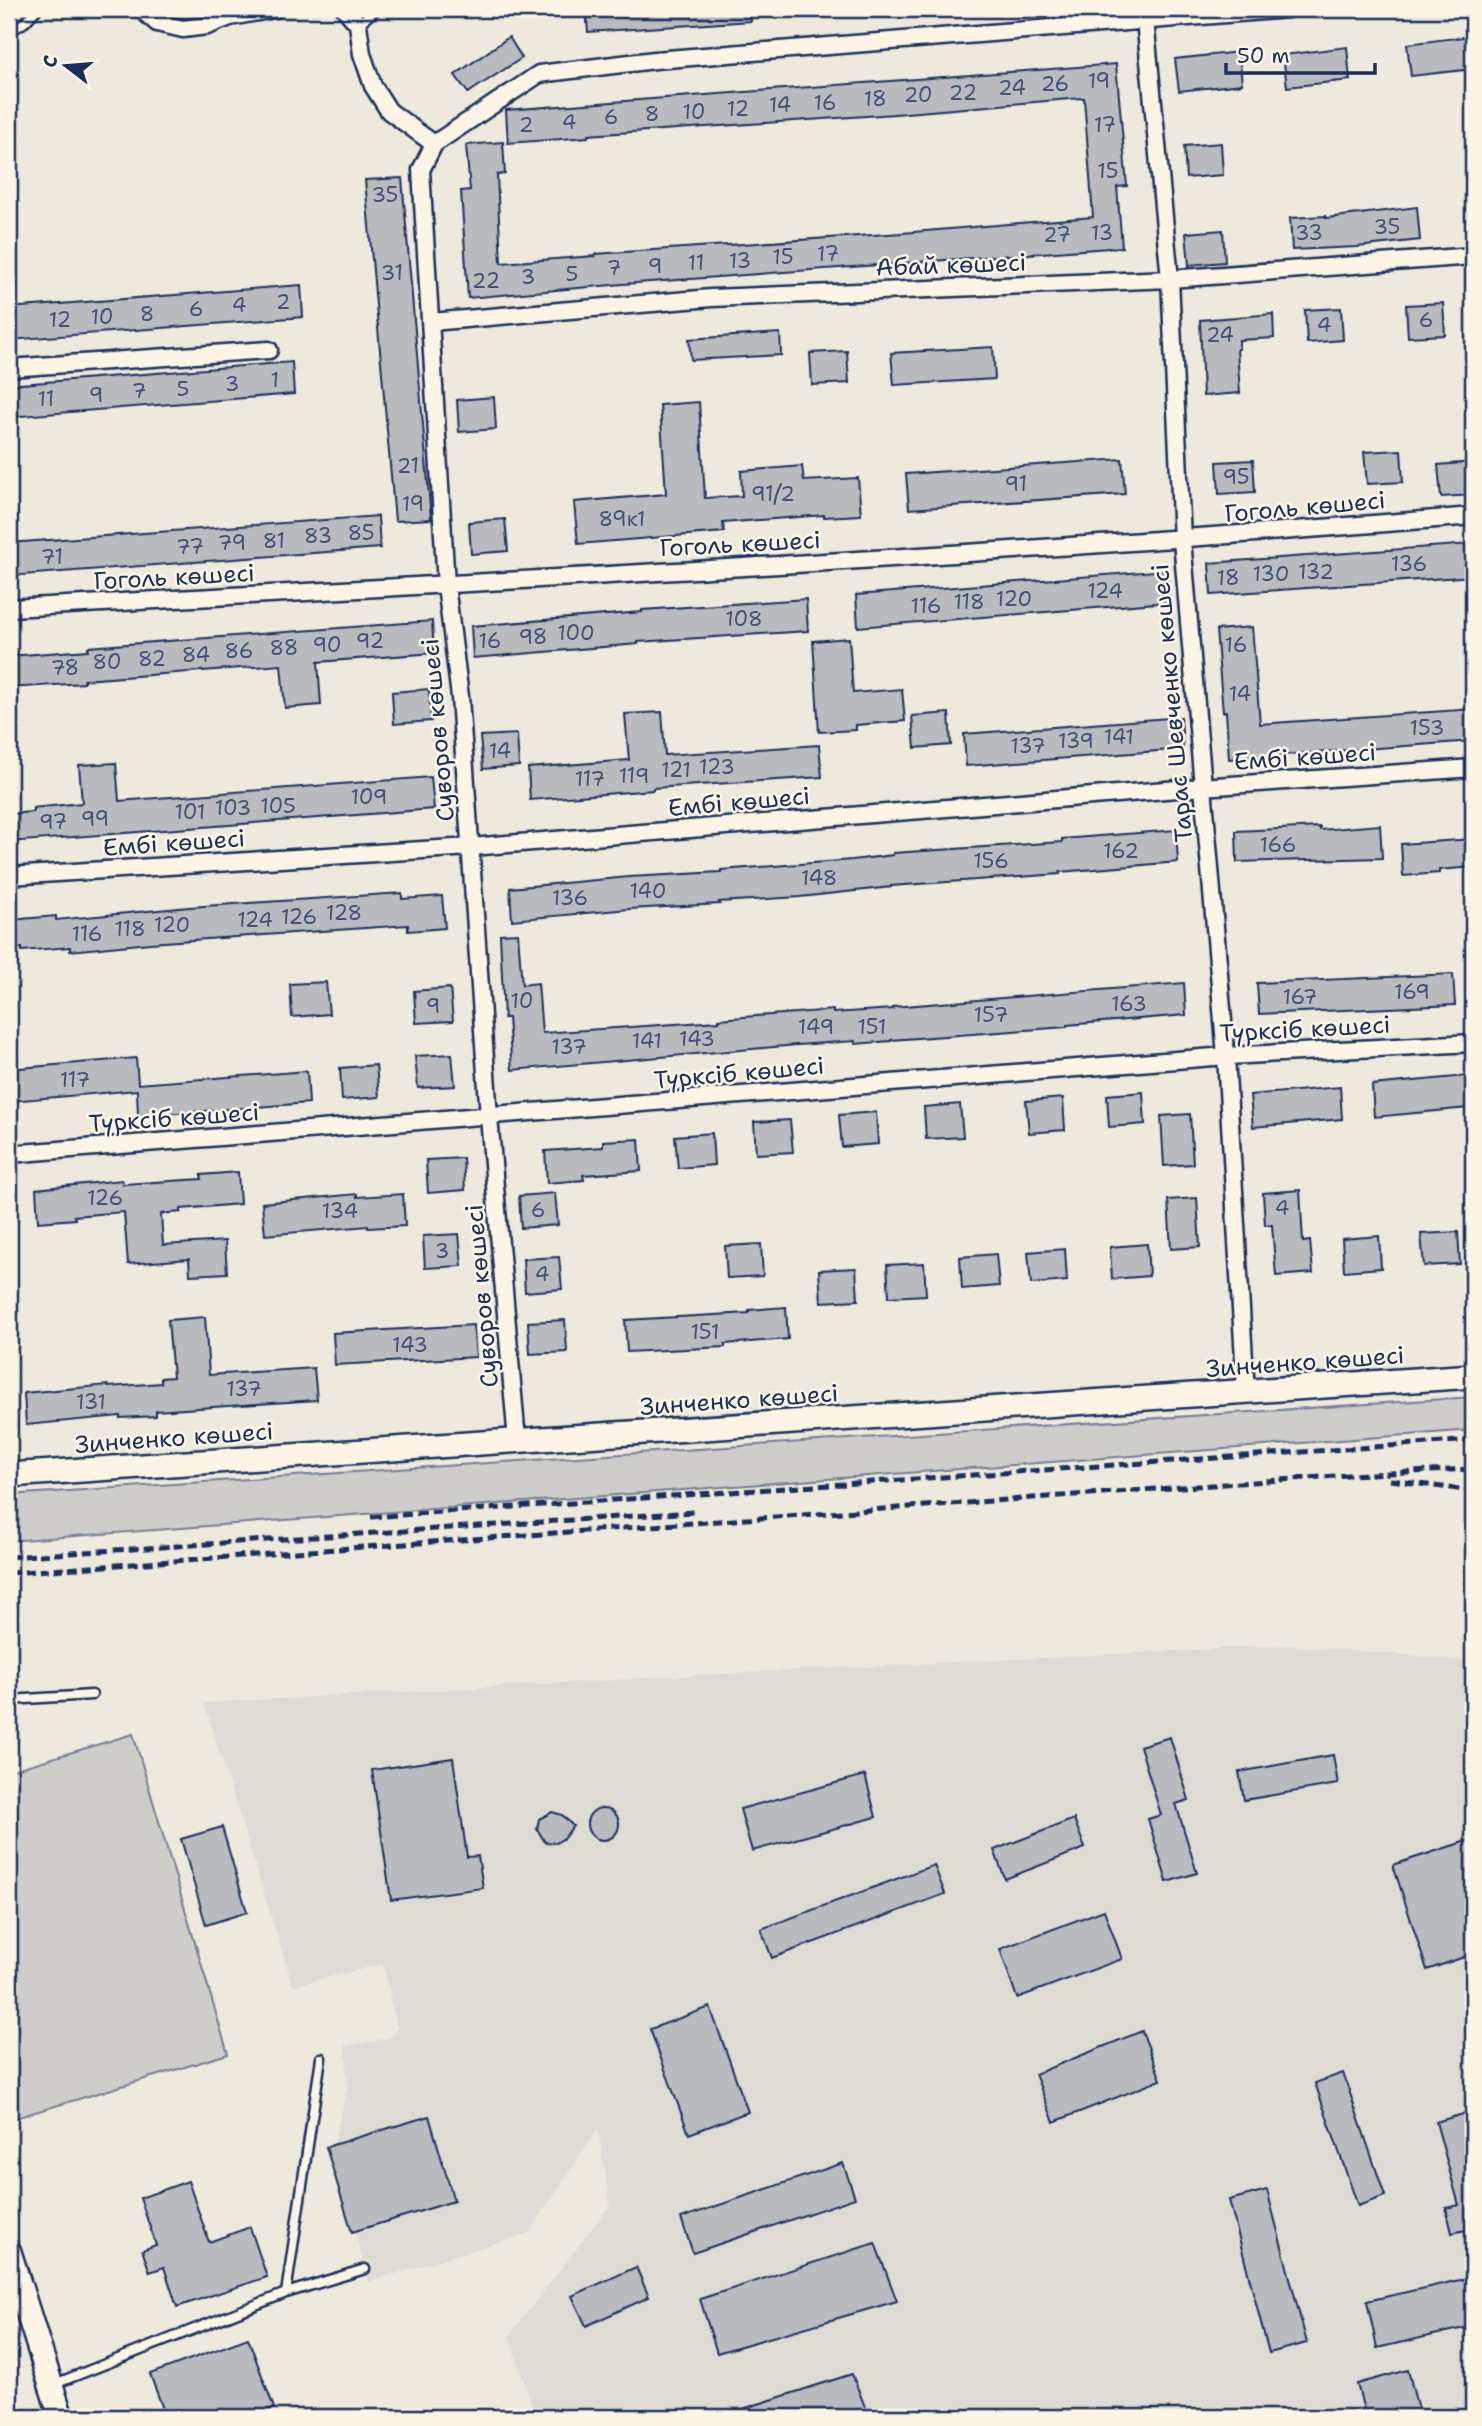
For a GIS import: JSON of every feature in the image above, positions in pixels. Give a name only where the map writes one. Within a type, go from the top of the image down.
[{"type":"main road","name":"Зинченко көшесі","points":[[9,1475],[1473,1376]]},
{"type":"main road","points":[[9,2252],[61,2417]]},
{"type":"street","points":[[141,9],[157,23],[183,29],[207,26],[230,17],[275,9]]},
{"type":"street","points":[[345,9],[358,24],[362,54],[373,86],[389,111],[434,144],[539,74],[655,60],[1144,15],[1288,9]]},
{"type":"street","name":"Тарас Шевченко көшесі","points":[[1144,15],[1170,279],[1182,540],[1226,1056],[1246,1393]]},
{"type":"street","name":"Суворов көшесі","points":[[434,144],[421,170],[446,585],[460,697],[489,1117],[517,1441]]},
{"type":"street","name":"Абай көшесі","points":[[431,322],[711,298],[1170,279],[1473,256]]},
{"type":"street","points":[[9,368],[269,350]]},
{"type":"street","name":"Гоголь көшесі","points":[[9,608],[446,585],[1182,540],[1473,516]]},
{"type":"street","name":"Ембі көшесі","points":[[9,876],[471,847],[1202,787],[1473,768]]},
{"type":"street","name":"Түрксіб көшесі","points":[[9,1154],[1226,1056],[1473,1043]]},
{"type":"lane","points":[[9,32],[25,22],[37,9]]},
{"type":"lane","points":[[358,24],[377,9]]},
{"type":"lane","points":[[9,1700],[92,1695]]},
{"type":"lane","points":[[286,2293],[321,2058]]},
{"type":"lane","points":[[52,2385],[286,2293],[365,2269]]},
{"type":"shaded area","points":[[1473,1397],[1473,1430],[9,1541],[9,1495]]},
{"type":"shaded area","points":[[1289,1645],[1473,1661],[1473,2417],[536,2417],[509,2336],[610,2205],[598,2128],[529,2233],[368,2282],[355,2232],[352,2232],[326,2147],[333,2145],[348,2086],[345,2046],[390,2038],[397,2028],[383,1964],[293,1986],[204,1703]]},
{"type":"shaded area","points":[[133,1734],[228,2054],[9,2120],[9,1771]]},
{"type":"building","points":[[586,9],[751,9],[751,21],[588,32]]},
{"type":"building","points":[[1471,36],[1473,69],[1411,76],[1407,44]]},
{"type":"building","points":[[509,37],[522,58],[468,93],[455,75]]},
{"type":"building","points":[[1347,47],[1350,80],[1287,87],[1283,55]]},
{"type":"building","points":[[1239,52],[1242,84],[1179,91],[1175,59]]},
{"type":"building","points":[[1116,64],[1127,186],[1117,187],[1122,247],[468,298],[461,191],[470,190],[466,145],[503,142],[505,174],[497,175],[501,263],[1093,217],[1084,98],[508,143],[506,110]]},
{"type":"building","points":[[1221,143],[1223,175],[1186,178],[1184,146]]},
{"type":"building","points":[[402,178],[431,519],[395,521],[365,180]]},
{"type":"building","points":[[1417,207],[1420,240],[1292,250],[1290,218],[1326,218]]},
{"type":"building","points":[[1223,230],[1225,262],[1189,265],[1186,233]]},
{"type":"building","points":[[301,285],[303,317],[9,340],[9,308]]},
{"type":"building","points":[[1443,303],[1445,335],[1408,337],[1406,305]]},
{"type":"building","points":[[1341,308],[1343,340],[1307,343],[1305,310]]},
{"type":"building","points":[[1273,314],[1274,338],[1239,340],[1237,349],[1240,393],[1203,396],[1200,320]]},
{"type":"building","points":[[780,333],[781,355],[691,360],[689,339]]},
{"type":"building","points":[[993,347],[995,379],[894,385],[891,353]]},
{"type":"building","points":[[847,351],[849,383],[812,385],[810,353]]},
{"type":"building","points":[[292,362],[294,394],[9,417],[9,385]]},
{"type":"building","points":[[494,397],[496,429],[459,432],[457,400]]},
{"type":"building","points":[[699,402],[705,498],[742,496],[741,471],[802,466],[804,481],[858,478],[861,515],[824,515],[723,523],[724,532],[578,544],[574,502],[666,494],[660,405]]},
{"type":"building","points":[[1401,450],[1403,482],[1367,484],[1364,452]]},
{"type":"building","points":[[1122,459],[1125,494],[909,509],[906,474]]},
{"type":"building","points":[[1253,460],[1255,492],[1219,494],[1217,462]]},
{"type":"building","points":[[1473,462],[1473,495],[1441,497],[1438,465]]},
{"type":"building","points":[[378,516],[380,548],[9,576],[9,543]]},
{"type":"building","points":[[505,519],[508,551],[471,554],[469,522]]},
{"type":"building","points":[[1471,544],[1473,576],[1211,595],[1209,563]]},
{"type":"building","points":[[1167,570],[1169,602],[858,627],[856,595]]},
{"type":"building","points":[[806,599],[808,631],[638,642],[473,658],[471,626],[642,610]]},
{"type":"building","points":[[432,621],[434,653],[318,662],[321,705],[285,708],[281,665],[9,688],[9,656],[88,650],[88,647]]},
{"type":"building","points":[[1252,627],[1260,724],[1473,709],[1473,741],[1229,759],[1216,630]]},
{"type":"building","points":[[849,638],[853,693],[902,689],[905,721],[856,725],[856,730],[819,732],[813,641]]},
{"type":"building","points":[[429,689],[431,721],[394,724],[392,692]]},
{"type":"building","points":[[662,712],[665,755],[819,745],[822,777],[653,788],[530,800],[528,768],[629,760],[625,714]]},
{"type":"building","points":[[949,713],[951,745],[915,748],[912,716]]},
{"type":"building","points":[[1181,717],[1183,749],[966,766],[964,734]]},
{"type":"building","points":[[517,734],[519,766],[483,769],[480,736]]},
{"type":"building","points":[[116,763],[119,801],[431,777],[434,809],[9,842],[9,814],[33,812],[33,808],[82,803],[79,765]]},
{"type":"building","points":[[1380,825],[1382,858],[1237,862],[1236,831],[1320,827],[1320,830]]},
{"type":"building","points":[[1176,830],[1178,862],[1060,874],[891,886],[800,897],[719,902],[720,904],[512,920],[510,888],[721,872],[852,860],[893,853],[1062,842],[1062,839]]},
{"type":"building","points":[[1473,839],[1473,867],[1403,876],[1401,844]]},
{"type":"building","points":[[402,893],[402,899],[442,896],[445,928],[408,931],[408,925],[70,951],[70,947],[22,951],[22,948],[9,949],[9,920],[56,916],[56,920],[189,907]]},
{"type":"building","points":[[518,933],[522,985],[538,983],[542,1033],[833,1010],[833,1013],[893,1009],[1184,983],[1186,1015],[1067,1027],[855,1044],[855,1041],[797,1045],[512,1070],[508,1018],[504,1018],[500,934]]},
{"type":"building","points":[[1453,974],[1455,1005],[1259,1014],[1257,983]]},
{"type":"building","points":[[326,982],[329,1014],[292,1017],[290,984]]},
{"type":"building","points":[[450,988],[453,1021],[416,1023],[414,991]]},
{"type":"building","points":[[452,1054],[455,1086],[418,1088],[415,1056]]},
{"type":"building","points":[[136,1058],[138,1084],[307,1071],[309,1103],[138,1116],[137,1090],[11,1101],[9,1069]]},
{"type":"building","points":[[376,1065],[379,1097],[342,1100],[340,1068]]},
{"type":"building","points":[[1466,1076],[1468,1108],[1374,1117],[1372,1085]]},
{"type":"building","points":[[1340,1087],[1342,1119],[1253,1127],[1250,1095]]},
{"type":"building","points":[[1143,1092],[1145,1124],[1109,1127],[1107,1095]]},
{"type":"building","points":[[1063,1098],[1065,1130],[1029,1133],[1026,1101]]},
{"type":"building","points":[[960,1104],[963,1137],[926,1139],[924,1107]]},
{"type":"building","points":[[876,1112],[878,1144],[842,1147],[839,1115]]},
{"type":"building","points":[[1190,1114],[1193,1164],[1164,1166],[1161,1116]]},
{"type":"building","points":[[790,1120],[793,1152],[756,1154],[754,1122]]},
{"type":"building","points":[[712,1133],[714,1165],[678,1168],[675,1136]]},
{"type":"building","points":[[639,1139],[641,1171],[583,1175],[584,1180],[547,1183],[545,1151],[603,1147],[603,1141]]},
{"type":"building","points":[[463,1158],[465,1190],[428,1193],[426,1160]]},
{"type":"building","points":[[238,1172],[240,1204],[181,1209],[181,1212],[161,1214],[163,1245],[225,1241],[227,1273],[190,1275],[189,1259],[128,1264],[124,1212],[38,1222],[36,1189],[122,1180],[123,1184],[202,1179],[201,1175]]},
{"type":"building","points":[[1300,1190],[1303,1242],[1310,1241],[1313,1273],[1276,1276],[1272,1225],[1265,1225],[1263,1193]]},
{"type":"building","points":[[555,1193],[558,1225],[521,1228],[519,1196]]},
{"type":"building","points":[[357,1194],[357,1197],[403,1194],[405,1226],[368,1226],[265,1235],[262,1203]]},
{"type":"building","points":[[1197,1198],[1200,1247],[1171,1249],[1168,1200]]},
{"type":"building","points":[[1458,1232],[1460,1264],[1424,1266],[1421,1234]]},
{"type":"building","points":[[459,1234],[462,1266],[425,1268],[423,1236]]},
{"type":"building","points":[[1379,1236],[1381,1268],[1344,1271],[1342,1239]]},
{"type":"building","points":[[761,1244],[763,1276],[727,1278],[725,1246]]},
{"type":"building","points":[[1147,1244],[1149,1276],[1112,1279],[1110,1247]]},
{"type":"building","points":[[1065,1249],[1067,1281],[1031,1284],[1028,1252]]},
{"type":"building","points":[[996,1254],[999,1286],[962,1289],[960,1257]]},
{"type":"building","points":[[559,1257],[562,1289],[525,1292],[523,1259]]},
{"type":"building","points":[[924,1263],[926,1295],[889,1297],[887,1265]]},
{"type":"building","points":[[856,1268],[858,1300],[821,1302],[819,1270]]},
{"type":"building","points":[[786,1307],[788,1339],[725,1344],[725,1347],[627,1352],[625,1320],[749,1313],[749,1310]]},
{"type":"building","points":[[205,1317],[209,1375],[314,1368],[317,1400],[156,1411],[156,1416],[120,1416],[26,1425],[24,1393],[161,1383],[161,1378],[173,1377],[168,1320]]},
{"type":"building","points":[[565,1320],[567,1352],[530,1354],[528,1322]]},
{"type":"building","points":[[473,1325],[476,1357],[335,1365],[333,1333]]},
{"type":"building","points":[[1170,1737],[1189,1800],[1176,1804],[1197,1873],[1167,1882],[1148,1819],[1161,1815],[1140,1746]]},
{"type":"building","points":[[1333,1755],[1338,1784],[1244,1800],[1239,1772]]},
{"type":"building","points":[[453,1758],[467,1857],[478,1856],[483,1888],[391,1900],[372,1770]]},
{"type":"building","points":[[865,1775],[876,1817],[752,1851],[740,1809]]},
{"type":"building","points":[[603,1808],[614,1813],[619,1824],[614,1835],[603,1840],[592,1835],[587,1824],[592,1813]]},
{"type":"building","points":[[552,1812],[562,1815],[573,1826],[564,1838],[556,1843],[545,1842],[537,1829],[539,1819]]},
{"type":"building","points":[[1074,1819],[1085,1848],[1005,1879],[994,1850]]},
{"type":"building","points":[[222,1827],[247,1912],[206,1925],[181,1839]]},
{"type":"building","points":[[1473,1839],[1473,1954],[1427,1970],[1393,1865]]},
{"type":"building","points":[[934,1865],[945,1894],[772,1958],[761,1929]]},
{"type":"building","points":[[1104,1910],[1122,1959],[1017,1998],[1000,1949]]},
{"type":"building","points":[[710,2007],[748,2112],[689,2134],[650,2029]]},
{"type":"building","points":[[1142,2031],[1161,2080],[1054,2122],[1035,2074]]},
{"type":"building","points":[[1343,2073],[1385,2196],[1358,2206],[1315,2083]]},
{"type":"building","points":[[1473,2111],[1473,2239],[1468,2240],[1466,2230],[1452,2233],[1446,2208],[1459,2205],[1436,2122]]},
{"type":"building","points":[[429,2116],[454,2201],[352,2232],[326,2147]]},
{"type":"building","points":[[843,2163],[855,2198],[693,2253],[681,2218]]},
{"type":"building","points":[[188,2181],[209,2242],[250,2227],[267,2277],[177,2307],[164,2267],[150,2272],[142,2250],[156,2245],[140,2198]]},
{"type":"building","points":[[1267,2190],[1307,2343],[1269,2353],[1229,2200]]},
{"type":"building","points":[[875,2243],[897,2301],[717,2353],[700,2299]]},
{"type":"building","points":[[636,2267],[649,2297],[586,2326],[572,2296]]},
{"type":"building","points":[[1473,2277],[1473,2326],[1377,2348],[1367,2301]]},
{"type":"building","points":[[248,2338],[274,2408],[248,2417],[166,2417],[150,2374]]},
{"type":"building","points":[[1408,2370],[1420,2417],[1366,2417],[1357,2384]]},
{"type":"building","points":[[852,2374],[869,2417],[727,2417],[727,2414]]},
{"type":"railway","points":[[371,1517],[1473,1440]]},
{"type":"railway","points":[[9,1573],[1348,1475],[1473,1469]]},
{"type":"railway","points":[[1390,1480],[1473,1491]]},
{"type":"railway","points":[[9,1557],[694,1512]]}]
